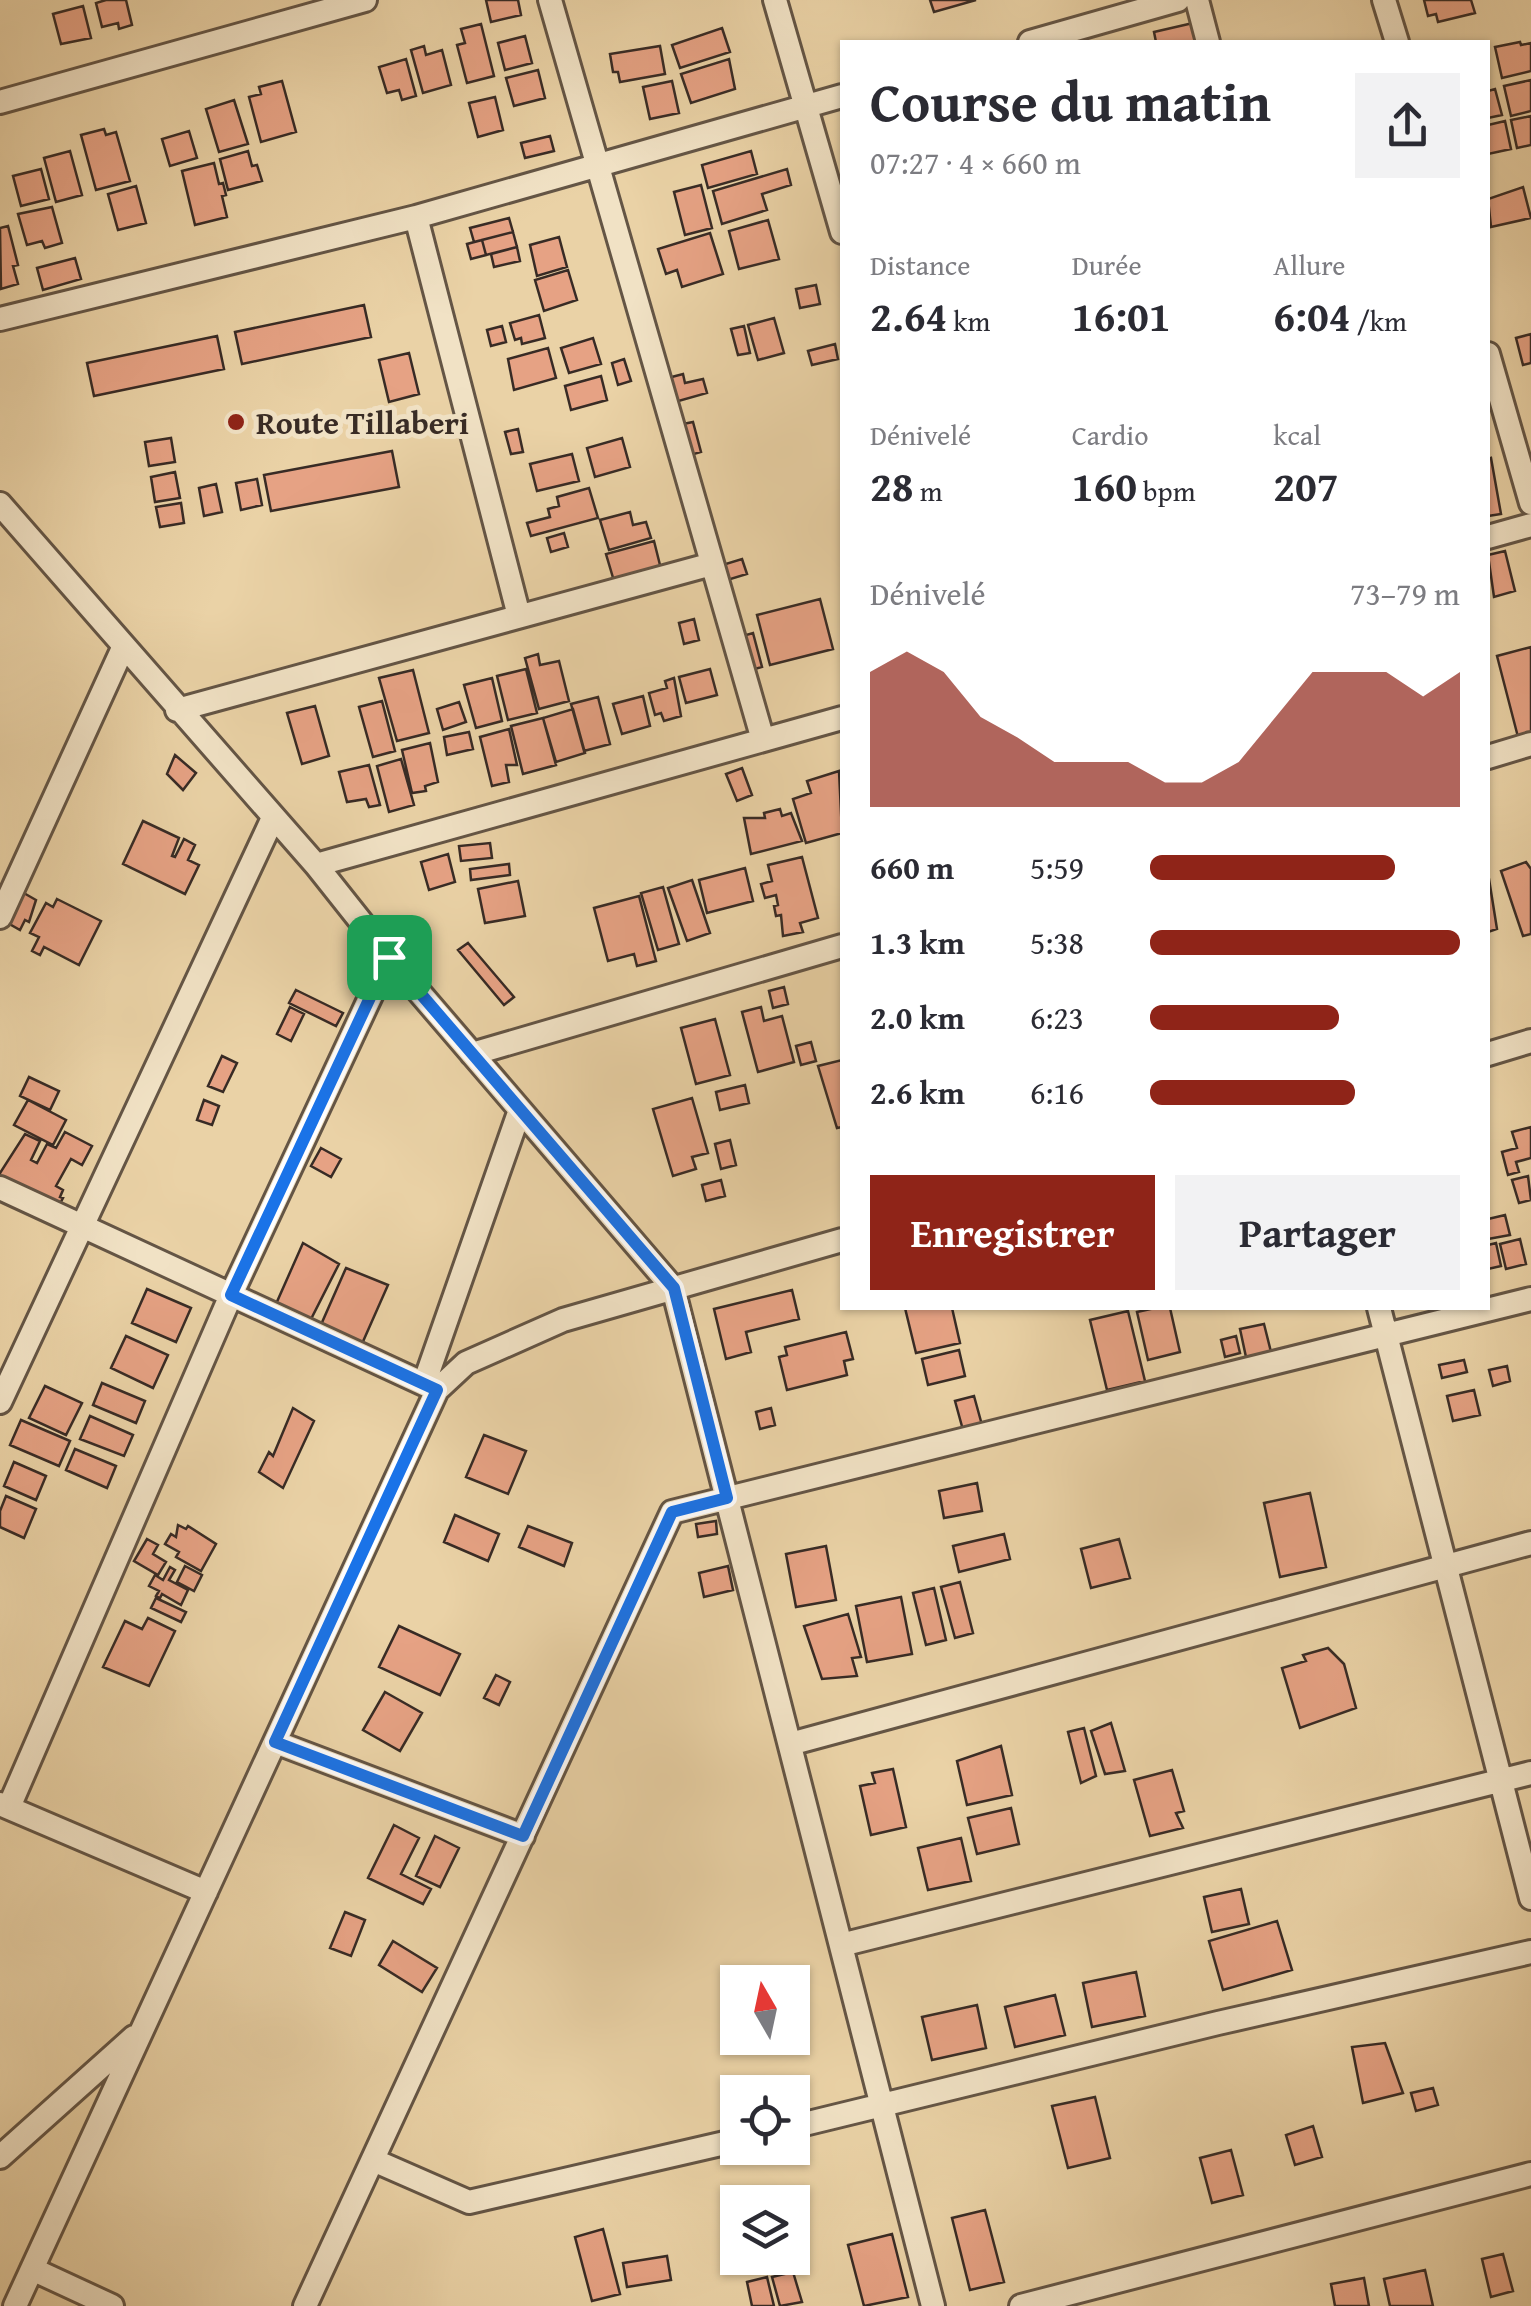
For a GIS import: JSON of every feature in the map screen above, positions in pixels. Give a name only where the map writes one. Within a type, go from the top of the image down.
[{"type":"street","points":[[0,102],[365,0]]},
{"type":"street","points":[[550,0],[763,740]]},
{"type":"street","points":[[775,0],[840,225]]},
{"type":"street","points":[[1038,40],[1178,0]]},
{"type":"street","points":[[1198,0],[1208,40]]},
{"type":"street","points":[[1384,0],[1396,40]]},
{"type":"street","points":[[0,319],[416,218],[840,97]]},
{"type":"street","points":[[416,218],[518,616]]},
{"type":"street","points":[[1490,361],[1531,503]]},
{"type":"street","points":[[0,504],[316,865],[389,957],[674,1288],[933,2306]]},
{"type":"street","points":[[1490,537],[1531,525]]},
{"type":"street","points":[[177,710],[712,564]]},
{"type":"street","points":[[0,917],[123,648]]},
{"type":"street","points":[[316,865],[840,719]]},
{"type":"street","points":[[1490,756],[1531,744]]},
{"type":"street","points":[[0,1402],[273,818]]},
{"type":"street","points":[[472,1054],[840,947]]},
{"type":"street","points":[[206,1892],[4,1806],[231,1295],[389,957]]},
{"type":"street","points":[[1490,1053],[1531,1041]]},
{"type":"street","points":[[15,2306],[275,1742],[431,1387],[520,1110]]},
{"type":"street","points":[[0,1188],[431,1387]]},
{"type":"street","points":[[431,1387],[466,1363],[562,1320],[840,1241]]},
{"type":"street","points":[[1490,1309],[1531,1299]]},
{"type":"street","points":[[1380,1310],[1531,1898]]},
{"type":"street","points":[[305,2306],[672,1512],[1487,1310]]},
{"type":"street","points":[[790,1744],[1531,1543]]},
{"type":"street","points":[[275,1742],[523,1836]]},
{"type":"street","points":[[840,1945],[1531,1772]]},
{"type":"street","points":[[810,2124],[1218,2022],[1531,1952]]},
{"type":"street","points":[[0,2157],[140,2032]]},
{"type":"street","points":[[373,2160],[468,2202],[720,2144]]},
{"type":"street","points":[[1021,2306],[1531,2174]]},
{"type":"street","points":[[32,2270],[112,2306]]},
{"type":"building","points":[[126,0],[132,25],[119,29],[118,23],[102,27],[96,3]]},
{"type":"building","points":[[486,0],[518,0],[521,15],[491,22]]},
{"type":"building","points":[[930,0],[976,0],[934,12]]},
{"type":"building","points":[[1424,0],[1471,0],[1475,13],[1438,22],[1436,14],[1428,16]]},
{"type":"building","points":[[83,6],[91,38],[61,44],[53,14]]},
{"type":"building","points":[[1193,23],[1197,40],[1156,40],[1154,32]]},
{"type":"building","points":[[481,24],[494,76],[467,83],[457,45],[465,43],[461,29]]},
{"type":"building","points":[[722,28],[730,52],[680,68],[672,45]]},
{"type":"building","points":[[525,36],[532,63],[505,70],[498,43]]},
{"type":"building","points":[[1531,43],[1531,71],[1502,78],[1495,47]]},
{"type":"building","points":[[424,46],[426,55],[442,50],[451,85],[423,93],[411,50]]},
{"type":"building","points":[[660,46],[665,74],[620,82],[618,72],[613,72],[610,54]]},
{"type":"building","points":[[406,59],[416,96],[402,100],[399,90],[387,93],[379,67]]},
{"type":"building","points":[[729,59],[735,89],[691,103],[681,74]]},
{"type":"building","points":[[538,70],[545,98],[514,106],[506,78]]},
{"type":"building","points":[[1531,80],[1531,111],[1511,116],[1504,86]]},
{"type":"building","points":[[282,81],[296,132],[261,142],[249,97],[261,94],[259,87]]},
{"type":"building","points":[[672,81],[679,113],[650,119],[643,87]]},
{"type":"building","points":[[1495,89],[1502,115],[1490,118],[1490,90]]},
{"type":"building","points":[[495,97],[503,130],[478,137],[469,103]]},
{"type":"building","points":[[234,100],[248,144],[219,152],[206,109]]},
{"type":"building","points":[[1531,116],[1531,145],[1517,148],[1511,120]]},
{"type":"building","points":[[1505,121],[1511,149],[1490,154],[1490,125]]},
{"type":"building","points":[[104,129],[106,135],[116,132],[130,181],[96,190],[81,135]]},
{"type":"building","points":[[189,131],[197,158],[170,166],[162,139]]},
{"type":"building","points":[[550,136],[554,151],[525,158],[521,143]]},
{"type":"building","points":[[70,151],[82,195],[56,202],[44,158]]},
{"type":"building","points":[[248,151],[262,181],[228,190],[220,159]]},
{"type":"building","points":[[751,151],[757,174],[708,188],[702,165]]},
{"type":"building","points":[[214,163],[226,195],[222,196],[227,217],[195,225],[182,171]]},
{"type":"building","points":[[41,169],[49,199],[21,206],[13,176]]},
{"type":"building","points":[[787,169],[791,185],[762,194],[767,210],[722,224],[713,191]]},
{"type":"building","points":[[701,185],[712,228],[685,235],[674,192]]},
{"type":"building","points":[[136,186],[146,223],[118,230],[108,194]]},
{"type":"building","points":[[1523,187],[1531,218],[1491,227],[1490,198]]},
{"type":"building","points":[[52,207],[62,243],[45,248],[42,241],[27,245],[18,214]]},
{"type":"building","points":[[509,218],[513,232],[474,242],[470,228]]},
{"type":"building","points":[[768,220],[779,259],[739,269],[729,231]]},
{"type":"building","points":[[8,226],[18,265],[13,266],[18,284],[1,289],[0,228]]},
{"type":"building","points":[[513,232],[517,247],[486,255],[482,240]]},
{"type":"building","points":[[710,233],[723,274],[682,287],[677,270],[666,274],[658,249]]},
{"type":"building","points":[[559,237],[567,267],[537,276],[530,245]]},
{"type":"building","points":[[482,240],[486,255],[471,259],[467,244]]},
{"type":"building","points":[[517,247],[520,261],[494,267],[491,254]]},
{"type":"building","points":[[75,258],[81,279],[43,290],[37,268]]},
{"type":"building","points":[[568,270],[577,300],[544,311],[535,280]]},
{"type":"building","points":[[816,285],[820,304],[800,308],[796,289]]},
{"type":"building","points":[[364,305],[371,337],[242,364],[235,332]]},
{"type":"building","points":[[539,315],[545,338],[522,344],[521,338],[515,340],[510,323]]},
{"type":"building","points":[[774,318],[784,353],[758,360],[748,325]]},
{"type":"building","points":[[502,326],[506,342],[491,346],[487,330]]},
{"type":"building","points":[[744,326],[750,353],[738,355],[731,329]]},
{"type":"building","points":[[1531,334],[1531,363],[1523,365],[1516,338]]},
{"type":"building","points":[[217,336],[224,369],[94,396],[87,363]]},
{"type":"building","points":[[593,338],[601,364],[569,373],[561,348]]},
{"type":"building","points":[[835,344],[838,359],[812,365],[808,351]]},
{"type":"building","points":[[548,348],[556,378],[514,390],[508,359]]},
{"type":"building","points":[[409,353],[419,394],[389,402],[379,360]]},
{"type":"building","points":[[624,359],[631,381],[618,385],[612,363]]},
{"type":"building","points":[[683,374],[685,383],[703,379],[707,393],[675,402],[668,378]]},
{"type":"building","points":[[601,376],[607,400],[571,410],[565,386]]},
{"type":"building","points":[[693,422],[701,452],[687,456],[678,425]]},
{"type":"building","points":[[518,429],[523,452],[511,454],[505,432]]},
{"type":"building","points":[[171,438],[175,462],[149,466],[145,442]]},
{"type":"building","points":[[622,438],[630,467],[595,477],[587,448]]},
{"type":"building","points":[[392,451],[399,487],[271,511],[264,475]]},
{"type":"building","points":[[572,454],[579,481],[537,491],[530,464]]},
{"type":"building","points":[[1490,458],[1501,514],[1490,516]]},
{"type":"building","points":[[175,472],[180,498],[155,502],[151,477]]},
{"type":"building","points":[[257,479],[262,505],[241,510],[236,483]]},
{"type":"building","points":[[216,484],[222,512],[204,516],[199,488]]},
{"type":"building","points":[[589,488],[598,518],[531,536],[527,523],[550,517],[548,509],[559,506],[557,497]]},
{"type":"building","points":[[181,503],[184,523],[160,527],[156,507]]},
{"type":"building","points":[[630,512],[633,525],[646,522],[651,538],[609,550],[600,520]]},
{"type":"building","points":[[564,533],[568,547],[551,552],[547,538]]},
{"type":"building","points":[[654,541],[661,569],[614,581],[606,554]]},
{"type":"building","points":[[1505,551],[1515,591],[1494,597],[1490,555]]},
{"type":"building","points":[[742,559],[747,574],[724,581],[719,566]]},
{"type":"building","points":[[820,599],[833,649],[770,665],[757,615]]},
{"type":"building","points":[[694,619],[699,640],[684,644],[679,623]]},
{"type":"building","points":[[753,633],[762,667],[748,671],[739,637]]},
{"type":"building","points":[[1531,647],[1531,733],[1518,737],[1497,656]]},
{"type":"building","points":[[538,654],[540,665],[559,661],[569,701],[539,709],[525,658]]},
{"type":"building","points":[[526,669],[537,713],[508,720],[497,676]]},
{"type":"building","points":[[710,669],[717,695],[686,703],[679,677]]},
{"type":"building","points":[[413,670],[429,733],[397,741],[379,678]]},
{"type":"building","points":[[492,678],[502,721],[476,728],[464,685]]},
{"type":"building","points":[[674,678],[681,716],[664,721],[661,713],[655,715],[649,693],[667,688],[665,681]]},
{"type":"building","points":[[643,696],[650,726],[622,734],[613,704]]},
{"type":"building","points":[[598,697],[610,744],[584,751],[571,704]]},
{"type":"building","points":[[382,701],[395,751],[373,757],[359,707]]},
{"type":"building","points":[[459,702],[466,722],[443,730],[437,709]]},
{"type":"building","points":[[315,706],[329,756],[302,764],[287,713]]},
{"type":"building","points":[[573,709],[585,753],[556,762],[543,718]]},
{"type":"building","points":[[543,718],[556,765],[523,774],[511,726]]},
{"type":"building","points":[[509,729],[517,765],[506,765],[509,782],[492,786],[480,737]]},
{"type":"building","points":[[469,732],[473,749],[447,755],[444,737]]},
{"type":"building","points":[[430,743],[438,782],[425,786],[426,791],[412,793],[402,750]]},
{"type":"building","points":[[175,755],[196,773],[183,790],[167,774]]},
{"type":"building","points":[[401,759],[414,805],[389,812],[377,766]]},
{"type":"building","points":[[369,765],[380,805],[369,807],[366,799],[347,802],[339,772]]},
{"type":"building","points":[[742,768],[752,795],[737,801],[726,774]]},
{"type":"building","points":[[839,771],[840,834],[806,843],[793,799],[811,793],[807,781]]},
{"type":"building","points":[[780,809],[782,816],[791,813],[802,841],[751,854],[744,818],[765,818],[764,813]]},
{"type":"building","points":[[143,821],[179,838],[172,856],[175,857],[184,839],[195,845],[188,860],[199,865],[185,894],[123,864]]},
{"type":"building","points":[[490,843],[492,858],[461,861],[459,846]]},
{"type":"building","points":[[448,854],[455,882],[429,890],[421,862]]},
{"type":"building","points":[[802,857],[818,918],[800,923],[803,932],[783,936],[781,915],[776,916],[774,906],[778,905],[776,895],[765,898],[761,884],[772,881],[768,865]]},
{"type":"building","points":[[1526,862],[1531,869],[1531,934],[1523,936],[1501,871]]},
{"type":"building","points":[[509,864],[510,875],[471,880],[470,869]]},
{"type":"building","points":[[745,868],[753,901],[707,913],[699,880]]},
{"type":"building","points":[[692,880],[710,933],[687,941],[668,888]]},
{"type":"building","points":[[518,881],[525,916],[485,923],[478,889]]},
{"type":"building","points":[[1490,885],[1497,929],[1490,931]]},
{"type":"building","points":[[663,887],[679,944],[658,950],[641,893]]},
{"type":"building","points":[[22,892],[36,900],[29,922],[25,920],[20,930],[6,922]]},
{"type":"building","points":[[639,896],[656,961],[637,966],[634,954],[608,961],[594,908]]},
{"type":"building","points":[[57,899],[101,921],[79,965],[44,947],[40,955],[32,951],[39,937],[30,933],[46,903],[53,907]]},
{"type":"building","points":[[468,943],[514,997],[504,1005],[458,950]]},
{"type":"building","points":[[784,987],[788,1004],[773,1008],[769,991]]},
{"type":"building","points":[[296,990],[343,1013],[336,1026],[289,1003]]},
{"type":"building","points":[[290,1007],[304,1014],[291,1041],[277,1034]]},
{"type":"building","points":[[761,1007],[764,1021],[782,1016],[794,1062],[758,1072],[742,1012]]},
{"type":"building","points":[[715,1019],[730,1075],[696,1084],[681,1028]]},
{"type":"building","points":[[811,1042],[816,1061],[801,1065],[796,1046]]},
{"type":"building","points":[[222,1056],[237,1063],[223,1092],[208,1086]]},
{"type":"building","points":[[840,1060],[840,1127],[837,1128],[818,1066]]},
{"type":"building","points":[[29,1077],[59,1091],[50,1110],[20,1096]]},
{"type":"building","points":[[745,1085],[749,1103],[720,1110],[716,1092]]},
{"type":"building","points":[[692,1098],[708,1153],[692,1157],[696,1169],[673,1176],[653,1109]]},
{"type":"building","points":[[28,1100],[66,1120],[53,1145],[14,1125]]},
{"type":"building","points":[[204,1100],[219,1106],[212,1125],[197,1120]]},
{"type":"building","points":[[1531,1127],[1531,1158],[1516,1162],[1519,1172],[1508,1175],[1502,1152],[1517,1148],[1512,1132]]},
{"type":"building","points":[[65,1132],[92,1146],[82,1165],[71,1159],[56,1186],[63,1190],[63,1198],[53,1217],[0,1178],[0,1173],[25,1134],[40,1141],[31,1160],[37,1163],[47,1144],[56,1148]]},
{"type":"building","points":[[730,1140],[736,1165],[721,1169],[715,1144]]},
{"type":"building","points":[[321,1148],[341,1159],[331,1177],[311,1166]]},
{"type":"building","points":[[1528,1176],[1531,1200],[1519,1203],[1512,1180]]},
{"type":"building","points":[[721,1180],[725,1196],[706,1201],[702,1185]]},
{"type":"building","points":[[1505,1215],[1510,1235],[1490,1239],[1490,1219]]},
{"type":"building","points":[[1520,1239],[1526,1264],[1506,1269],[1500,1244]]},
{"type":"building","points":[[303,1243],[339,1264],[310,1321],[276,1304]]},
{"type":"building","points":[[1496,1243],[1501,1266],[1490,1269],[1490,1244]]},
{"type":"building","points":[[346,1268],[388,1285],[361,1346],[320,1327]]},
{"type":"building","points":[[147,1289],[191,1308],[176,1342],[132,1323]]},
{"type":"building","points":[[792,1290],[799,1319],[746,1332],[751,1352],[726,1359],[714,1309]]},
{"type":"building","points":[[905,1310],[952,1310],[960,1343],[916,1353]]},
{"type":"building","points":[[1170,1310],[1180,1352],[1148,1360],[1137,1312]]},
{"type":"building","points":[[1128,1311],[1145,1381],[1107,1390],[1090,1320]]},
{"type":"building","points":[[1264,1324],[1271,1352],[1246,1357],[1240,1329]]},
{"type":"building","points":[[846,1332],[853,1359],[844,1361],[847,1375],[787,1390],[779,1357],[787,1355],[785,1347]]},
{"type":"building","points":[[126,1336],[168,1355],[153,1388],[111,1368]]},
{"type":"building","points":[[1236,1336],[1240,1353],[1225,1357],[1221,1340]]},
{"type":"building","points":[[959,1350],[965,1376],[928,1385],[922,1359]]},
{"type":"building","points":[[1464,1360],[1467,1372],[1442,1378],[1439,1365]]},
{"type":"building","points":[[1507,1366],[1510,1381],[1493,1386],[1489,1370]]},
{"type":"building","points":[[102,1383],[145,1401],[136,1423],[93,1405]]},
{"type":"building","points":[[45,1386],[82,1403],[66,1435],[29,1418]]},
{"type":"building","points":[[1474,1390],[1480,1415],[1453,1421],[1447,1396]]},
{"type":"building","points":[[974,1396],[982,1425],[963,1430],[955,1401]]},
{"type":"building","points":[[293,1408],[314,1421],[283,1488],[259,1472],[269,1452],[273,1456]]},
{"type":"building","points":[[771,1408],[775,1425],[760,1429],[756,1412]]},
{"type":"building","points":[[90,1416],[133,1435],[124,1456],[80,1439]]},
{"type":"building","points":[[21,1420],[70,1441],[59,1466],[10,1445]]},
{"type":"building","points":[[484,1435],[526,1451],[508,1494],[466,1477]]},
{"type":"building","points":[[75,1449],[116,1466],[107,1488],[66,1470]]},
{"type":"building","points":[[14,1462],[46,1476],[36,1500],[4,1486]]},
{"type":"building","points":[[977,1483],[982,1511],[944,1518],[939,1491]]},
{"type":"building","points":[[1310,1493],[1326,1567],[1280,1577],[1264,1503]]},
{"type":"building","points":[[6,1496],[36,1509],[24,1538],[0,1527],[0,1511]]},
{"type":"building","points":[[455,1515],[499,1534],[488,1561],[444,1542]]},
{"type":"building","points":[[716,1521],[717,1534],[698,1537],[696,1524]]},
{"type":"building","points":[[178,1525],[186,1529],[188,1526],[216,1544],[201,1571],[176,1557],[179,1552],[165,1544],[171,1534],[176,1537]]},
{"type":"building","points":[[528,1526],[572,1543],[564,1566],[519,1547]]},
{"type":"building","points":[[1004,1534],[1010,1559],[959,1572],[953,1546]]},
{"type":"building","points":[[147,1539],[158,1545],[153,1554],[166,1562],[158,1575],[134,1561]]},
{"type":"building","points":[[1119,1539],[1130,1578],[1091,1588],[1081,1549]]},
{"type":"building","points":[[826,1546],[836,1600],[796,1607],[786,1554]]},
{"type":"building","points":[[185,1566],[202,1575],[194,1591],[177,1582]]},
{"type":"building","points":[[728,1566],[733,1590],[704,1597],[699,1573]]},
{"type":"building","points":[[170,1567],[175,1570],[169,1580],[188,1590],[181,1605],[162,1594],[160,1598],[156,1596],[159,1591],[149,1586],[155,1575],[163,1580]]},
{"type":"building","points":[[960,1582],[973,1633],[955,1638],[941,1587]]},
{"type":"building","points":[[934,1588],[946,1640],[926,1645],[913,1593]]},
{"type":"building","points":[[901,1597],[912,1654],[867,1662],[856,1606]]},
{"type":"building","points":[[156,1598],[186,1612],[181,1622],[151,1608]]},
{"type":"building","points":[[848,1614],[861,1657],[852,1658],[857,1676],[822,1679],[804,1626]]},
{"type":"building","points":[[148,1618],[175,1631],[149,1686],[103,1667],[125,1621],[142,1629]]},
{"type":"building","points":[[399,1626],[460,1654],[440,1695],[379,1667]]},
{"type":"building","points":[[1328,1648],[1344,1664],[1356,1708],[1300,1728],[1282,1668],[1306,1661],[1303,1655]]},
{"type":"building","points":[[496,1675],[510,1682],[499,1705],[484,1698]]},
{"type":"building","points":[[385,1692],[422,1713],[400,1751],[363,1730]]},
{"type":"building","points":[[1111,1723],[1125,1771],[1105,1774],[1091,1731]]},
{"type":"building","points":[[1084,1728],[1096,1776],[1081,1783],[1068,1732]]},
{"type":"building","points":[[1001,1746],[1012,1795],[967,1805],[957,1761]]},
{"type":"building","points":[[893,1769],[906,1827],[871,1835],[860,1786],[875,1783],[872,1773]]},
{"type":"building","points":[[1172,1770],[1184,1811],[1176,1813],[1183,1828],[1150,1836],[1134,1780]]},
{"type":"building","points":[[1011,1808],[1019,1844],[977,1854],[968,1818]]},
{"type":"building","points":[[394,1825],[419,1838],[401,1874],[431,1889],[423,1904],[368,1878]]},
{"type":"building","points":[[435,1836],[459,1848],[440,1887],[416,1876]]},
{"type":"building","points":[[961,1838],[971,1881],[928,1890],[918,1848]]},
{"type":"building","points":[[1241,1889],[1249,1924],[1212,1932],[1204,1897]]},
{"type":"building","points":[[345,1912],[365,1920],[351,1956],[330,1948]]},
{"type":"building","points":[[1277,1921],[1292,1970],[1223,1990],[1209,1941]]},
{"type":"building","points":[[393,1941],[437,1968],[422,1992],[379,1965]]},
{"type":"building","points":[[1136,1972],[1145,2016],[1092,2027],[1083,1983]]},
{"type":"building","points":[[1055,1995],[1065,2035],[1015,2047],[1005,2007]]},
{"type":"building","points":[[977,2005],[986,2048],[932,2060],[922,2017]]},
{"type":"building","points":[[1385,2043],[1403,2093],[1363,2103],[1352,2047]]},
{"type":"building","points":[[1433,2088],[1438,2105],[1416,2111],[1411,2093]]},
{"type":"building","points":[[1095,2097],[1110,2158],[1068,2168],[1052,2106]]},
{"type":"building","points":[[1313,2126],[1322,2157],[1295,2165],[1286,2135]]},
{"type":"building","points":[[1231,2150],[1243,2195],[1212,2203],[1200,2158]]},
{"type":"building","points":[[985,2210],[1004,2282],[970,2290],[952,2218]]},
{"type":"building","points":[[603,2229],[620,2294],[592,2301],[575,2237]]},
{"type":"building","points":[[892,2234],[908,2297],[864,2306],[848,2245]]},
{"type":"building","points":[[1503,2254],[1513,2291],[1491,2297],[1482,2259]]},
{"type":"building","points":[[667,2256],[671,2280],[627,2287],[623,2263]]},
{"type":"building","points":[[1425,2270],[1433,2306],[1390,2306],[1384,2279]]},
{"type":"building","points":[[794,2275],[802,2302],[780,2306],[772,2277]]},
{"type":"building","points":[[767,2277],[774,2306],[752,2306],[747,2282]]},
{"type":"building","points":[[1364,2278],[1369,2306],[1335,2306],[1331,2284]]},
{"type":"place","name":"Route Tillaberi","points":[[236,422]]},
{"type":"route","points":[[389,957],[674,1288],[727,1498],[672,1512],[523,1836],[275,1742],[437,1390],[231,1295],[389,957]]}]
